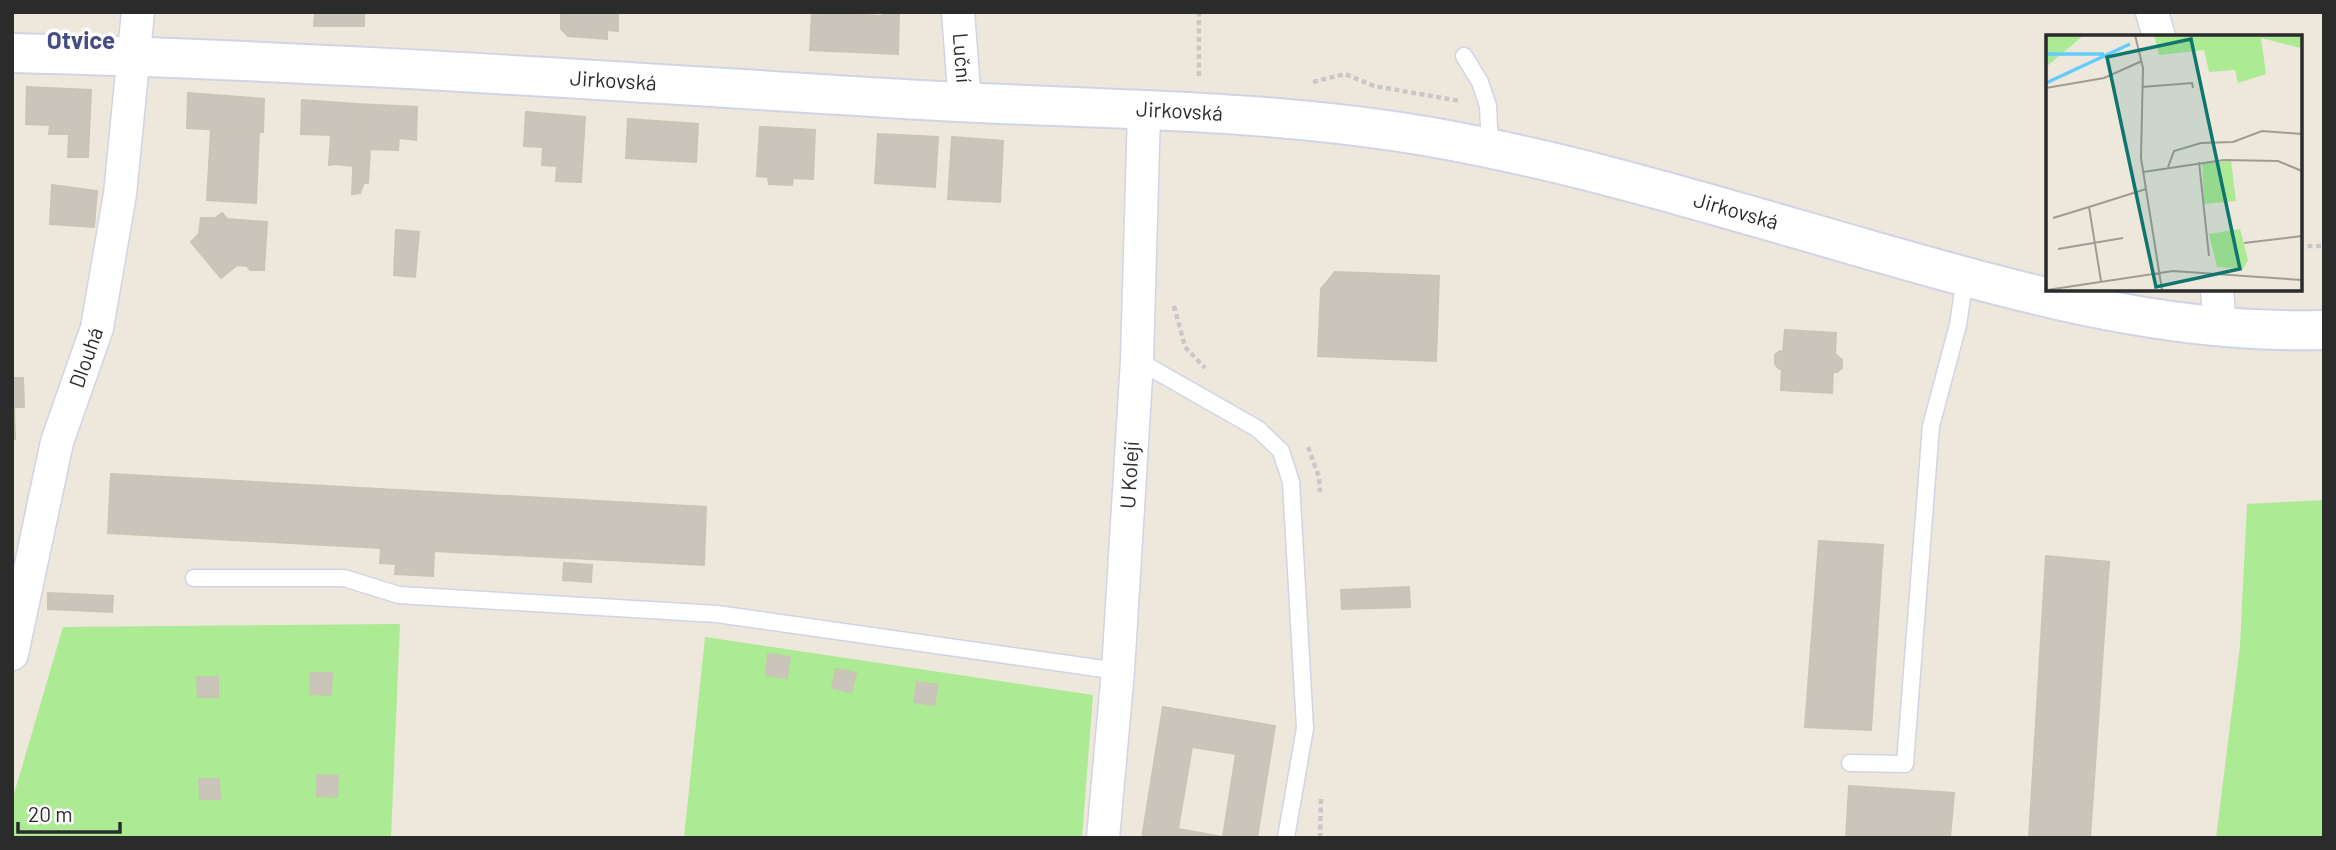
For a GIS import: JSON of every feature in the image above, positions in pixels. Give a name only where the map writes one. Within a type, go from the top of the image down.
[{"type":"main road","name":"Jirkovská","points":[[12,53],[407,68],[965,103],[1143,111],[1296,121],[1426,136],[1634,182],[1965,277],[2082,307],[2220,328],[2324,330]]},
{"type":"street","name":"Dlouhá","points":[[12,654],[57,442],[97,328],[120,194],[138,12]]},
{"type":"street","name":"Luční","points":[[957,12],[965,103]]},
{"type":"street","points":[[2152,12],[2158,35]]},
{"type":"street","name":"U Kolejí","points":[[1103,838],[1118,671],[1137,360],[1143,111]]},
{"type":"street","points":[[2217,290],[2220,328]]},
{"type":"lane","points":[[1464,56],[1480,82],[1488,106],[1490,149]]},
{"type":"lane","points":[[1850,762],[1905,764],[1931,426],[1958,325],[1965,277]]},
{"type":"lane","points":[[1137,360],[1258,429],[1281,451],[1288,472],[1291,482],[1305,728],[1286,838]]},
{"type":"lane","points":[[194,578],[344,578],[398,595],[717,614],[1118,671]]},
{"type":"path","points":[[1199,12],[1199,77]]},
{"type":"path","points":[[2301,246],[2324,246]]},
{"type":"green space","points":[[2324,500],[2324,838],[2216,838],[2240,646],[2247,504]]},
{"type":"green space","points":[[400,624],[391,838],[12,838],[12,801],[63,627]]},
{"type":"green space","points":[[705,637],[1093,695],[1082,838],[684,838]]},
{"type":"building","points":[[315,12],[364,12],[364,26],[314,26]]},
{"type":"building","points":[[561,12],[618,12],[618,31],[607,30],[607,39],[568,36],[561,29]]},
{"type":"building","points":[[812,12],[883,16],[883,12],[899,12],[898,54],[810,50]]},
{"type":"building","points":[[27,87],[91,90],[88,157],[68,157],[69,134],[49,134],[50,125],[26,124]]},
{"type":"building","points":[[188,93],[264,99],[263,132],[187,128]]},
{"type":"building","points":[[302,100],[356,104],[353,166],[329,165],[331,135],[301,134]]},
{"type":"building","points":[[356,104],[417,107],[416,140],[399,138],[398,150],[370,149],[368,183],[364,183],[360,193],[352,194]]},
{"type":"building","points":[[526,112],[585,117],[581,182],[556,181],[557,166],[542,165],[543,147],[524,146]]},
{"type":"building","points":[[628,119],[698,124],[696,162],[626,158]]},
{"type":"building","points":[[760,127],[815,130],[813,179],[793,178],[792,185],[769,184],[768,177],[757,176]]},
{"type":"building","points":[[211,129],[259,132],[256,203],[207,200]]},
{"type":"building","points":[[878,134],[938,137],[935,187],[875,183]]},
{"type":"building","points":[[952,137],[1003,141],[1000,202],[948,199]]},
{"type":"building","points":[[52,185],[97,191],[94,227],[50,224]]},
{"type":"building","points":[[222,213],[227,219],[267,222],[264,270],[250,270],[247,266],[237,265],[221,278],[191,242],[199,234],[201,218],[215,218]]},
{"type":"building","points":[[396,230],[419,232],[415,277],[394,275]]},
{"type":"building","points":[[1335,272],[1439,276],[1436,361],[1318,356],[1321,289]]},
{"type":"building","points":[[1785,330],[1836,333],[1835,354],[1842,360],[1842,368],[1833,372],[1832,393],[1781,390],[1782,369],[1775,364],[1775,355],[1783,352]]},
{"type":"building","points":[[12,378],[23,378],[24,407],[14,407],[15,439],[12,439]]},
{"type":"building","points":[[111,474],[706,507],[704,565],[434,551],[433,576],[395,574],[396,564],[380,563],[381,548],[108,533]]},
{"type":"building","points":[[1819,541],[1883,545],[1871,730],[1805,727]]},
{"type":"building","points":[[2046,556],[2109,562],[2090,838],[2029,838]]},
{"type":"building","points":[[564,563],[592,565],[591,582],[563,580]]},
{"type":"building","points":[[1409,587],[1410,607],[1342,609],[1341,590]]},
{"type":"building","points":[[48,593],[113,596],[112,612],[48,609]]},
{"type":"building","points":[[768,654],[790,657],[787,678],[766,675]]},
{"type":"building","points":[[836,669],[856,673],[851,692],[832,688]]},
{"type":"building","points":[[311,673],[332,673],[331,695],[310,694]]},
{"type":"building","points":[[197,677],[218,677],[218,697],[198,697]]},
{"type":"building","points":[[917,682],[938,685],[934,705],[914,702]]},
{"type":"building","points":[[1163,707],[1275,726],[1257,838],[1142,838]],"holes":[[[1192,747],[1236,754],[1223,837],[1178,829]]]},
{"type":"building","points":[[317,775],[338,776],[337,797],[317,796]]},
{"type":"building","points":[[199,779],[219,779],[220,799],[200,799]]},
{"type":"building","points":[[1849,786],[1954,793],[1950,838],[1846,838]]},
{"type":"district","name":"Otvice","points":[[81,41]]}]
